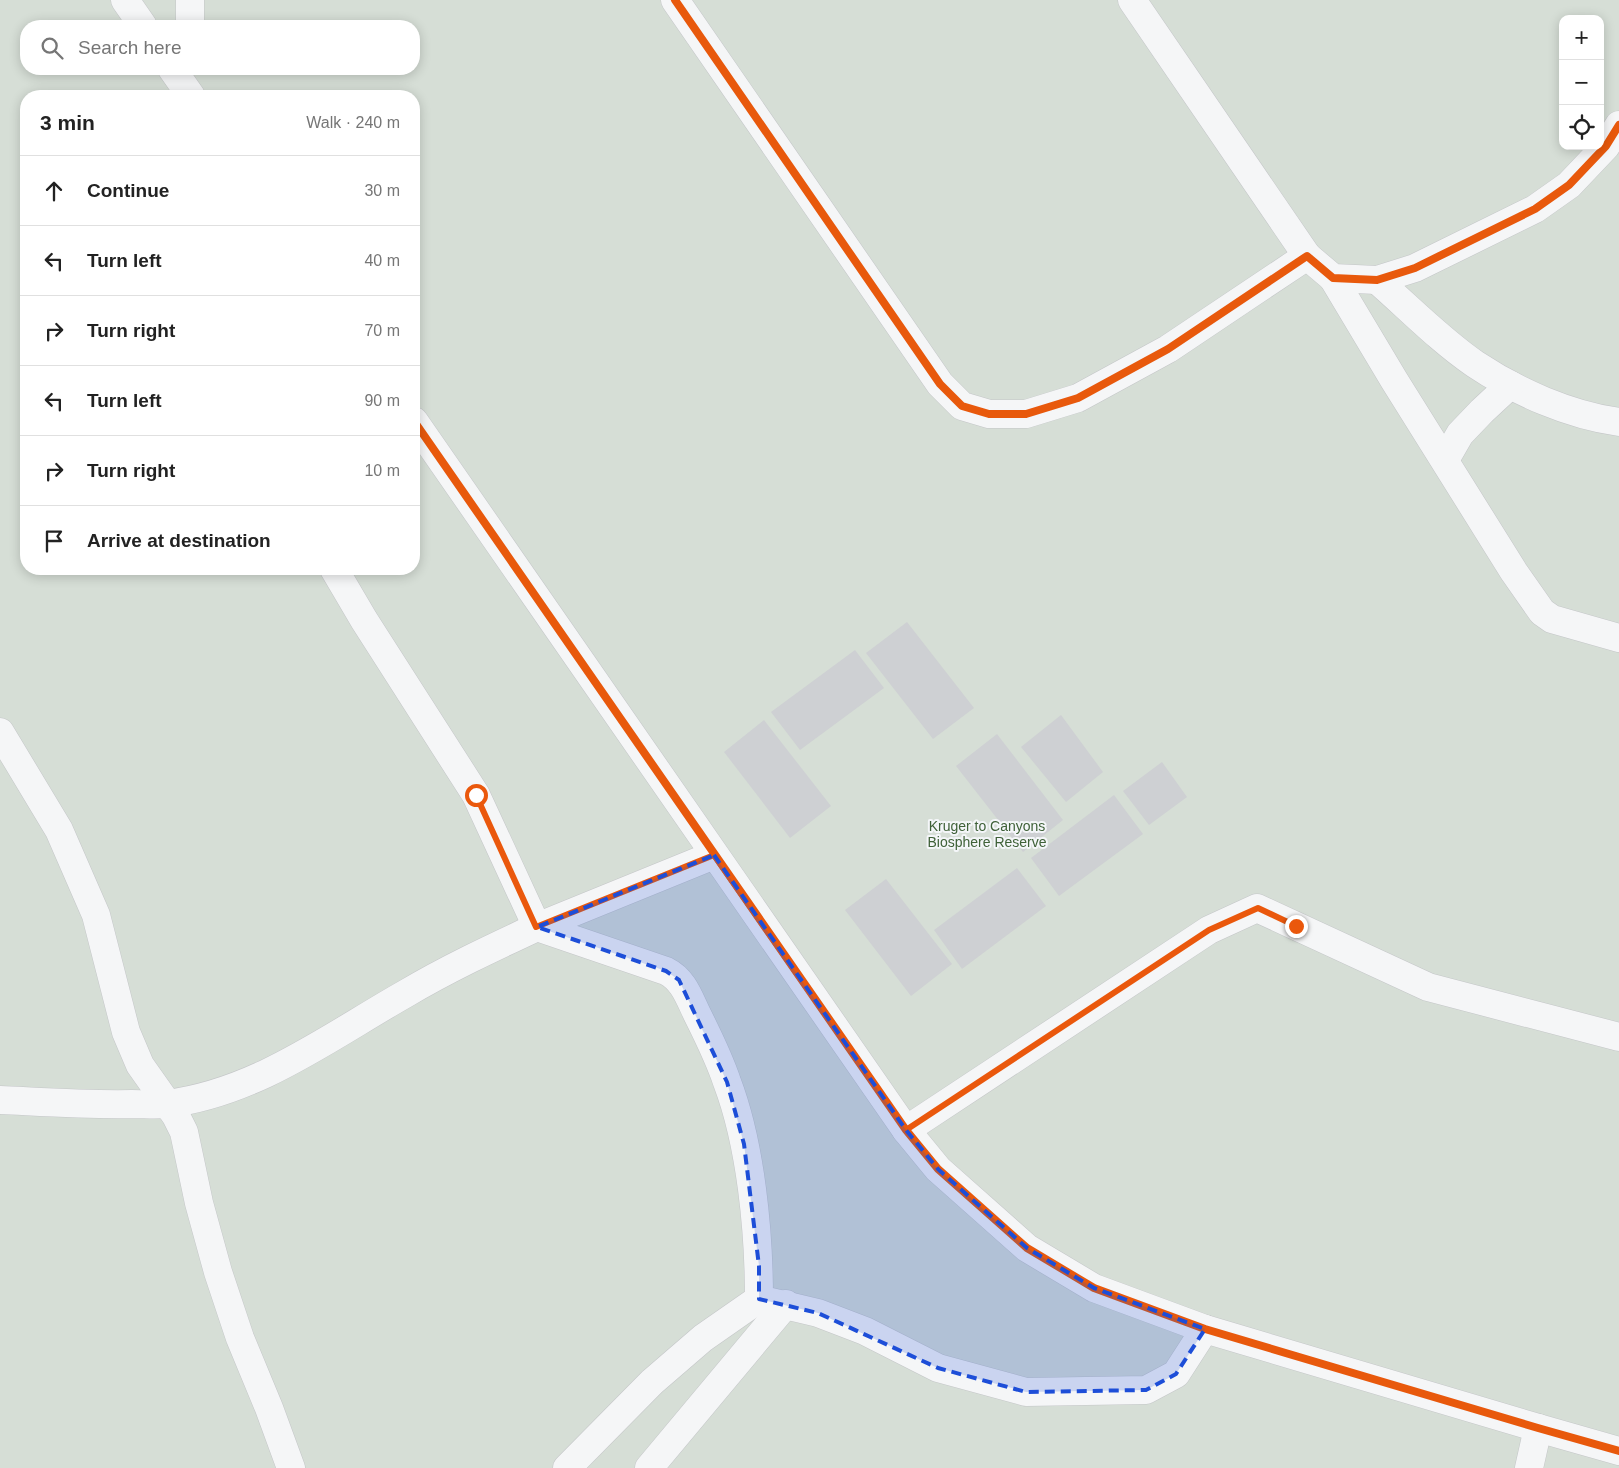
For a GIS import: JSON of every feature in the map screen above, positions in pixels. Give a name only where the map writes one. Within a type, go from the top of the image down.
[{"type":"street","points":[[125,0],[139,20]]},
{"type":"street","points":[[190,0],[190,20]]},
{"type":"street","points":[[675,0],[940,384],[962,406],[990,414],[1026,414],[1078,398],[1168,349],[1308,256]]},
{"type":"street","points":[[1132,0],[1308,256],[1333,278],[1394,380],[1514,572],[1542,612],[1552,619],[1619,638]]},
{"type":"street","points":[[1333,278],[1377,280],[1415,268],[1535,209],[1569,185],[1606,146],[1619,125]]},
{"type":"street","points":[[1377,280],[1429,327],[1475,364],[1510,385],[1562,408],[1619,422]]},
{"type":"street","points":[[1445,460],[1460,434],[1510,385]]},
{"type":"street","points":[[420,430],[906,1130],[938,1169],[1027,1248],[1094,1288],[1205,1329],[1619,1451]]},
{"type":"street","points":[[338,575],[364,620],[476,795],[536,927],[666,971],[679,980],[704,1028],[727,1082],[738,1121],[750,1182],[759,1266],[759,1299]]},
{"type":"street","points":[[0,732],[62,838],[96,915],[126,1032],[140,1066],[176,1116],[184,1132],[199,1203],[218,1272],[240,1338],[291,1468]]},
{"type":"street","points":[[0,1100],[102,1105],[166,1104],[228,1090],[261,1077],[407,993],[536,927],[714,855]]},
{"type":"street","points":[[906,1130],[1209,930],[1258,908],[1428,987],[1619,1037]]},
{"type":"street","points":[[567,1468],[652,1382],[703,1338],[759,1299],[818,1313],[865,1332],[938,1368],[1026,1392],[1146,1390],[1176,1374],[1205,1329]]},
{"type":"street","points":[[649,1468],[786,1304]]},
{"type":"street","points":[[1529,1468],[1538,1428]]},
{"type":"highlighted area","points":[[714,855],[906,1130],[938,1169],[1027,1248],[1094,1288],[1205,1329],[1176,1374],[1146,1390],[1026,1392],[938,1368],[818,1313],[759,1299],[759,1266],[744,1144],[727,1082],[679,980],[666,971],[537,927]]},
{"type":"green space","name":"Kruger to Canyons Biosphere Reserve","points":[[0,0],[1619,0],[1619,1468],[0,1468]]},
{"type":"building","points":[[907,622],[974,708],[933,739],[866,653]]},
{"type":"building","points":[[855,650],[884,688],[800,750],[771,712]]},
{"type":"building","points":[[1061,715],[1103,772],[1066,802],[1021,747]]},
{"type":"building","points":[[764,720],[831,806],[790,838],[724,752]]},
{"type":"building","points":[[997,734],[1063,820],[1023,852],[956,766]]},
{"type":"building","points":[[1162,762],[1187,797],[1149,825],[1123,791]]},
{"type":"building","points":[[1114,795],[1143,834],[1059,896],[1031,858]]},
{"type":"building","points":[[1017,868],[1046,906],[962,969],[934,930]]},
{"type":"building","points":[[886,879],[952,964],[911,996],[845,910]]},
{"type":"cycle path","points":[[675,0],[940,384],[962,406],[989,414],[1026,414],[1078,398],[1168,349],[1307,256],[1333,278],[1377,280],[1415,268],[1535,209],[1569,185],[1606,146],[1619,125]]},
{"type":"cycle path","points":[[420,430],[906,1130],[938,1169],[1027,1248],[1094,1288],[1205,1329],[1619,1451]]},
{"type":"route","points":[[476,795],[536,927],[714,855],[906,1130],[1209,930],[1258,908],[1296,926]]}]
